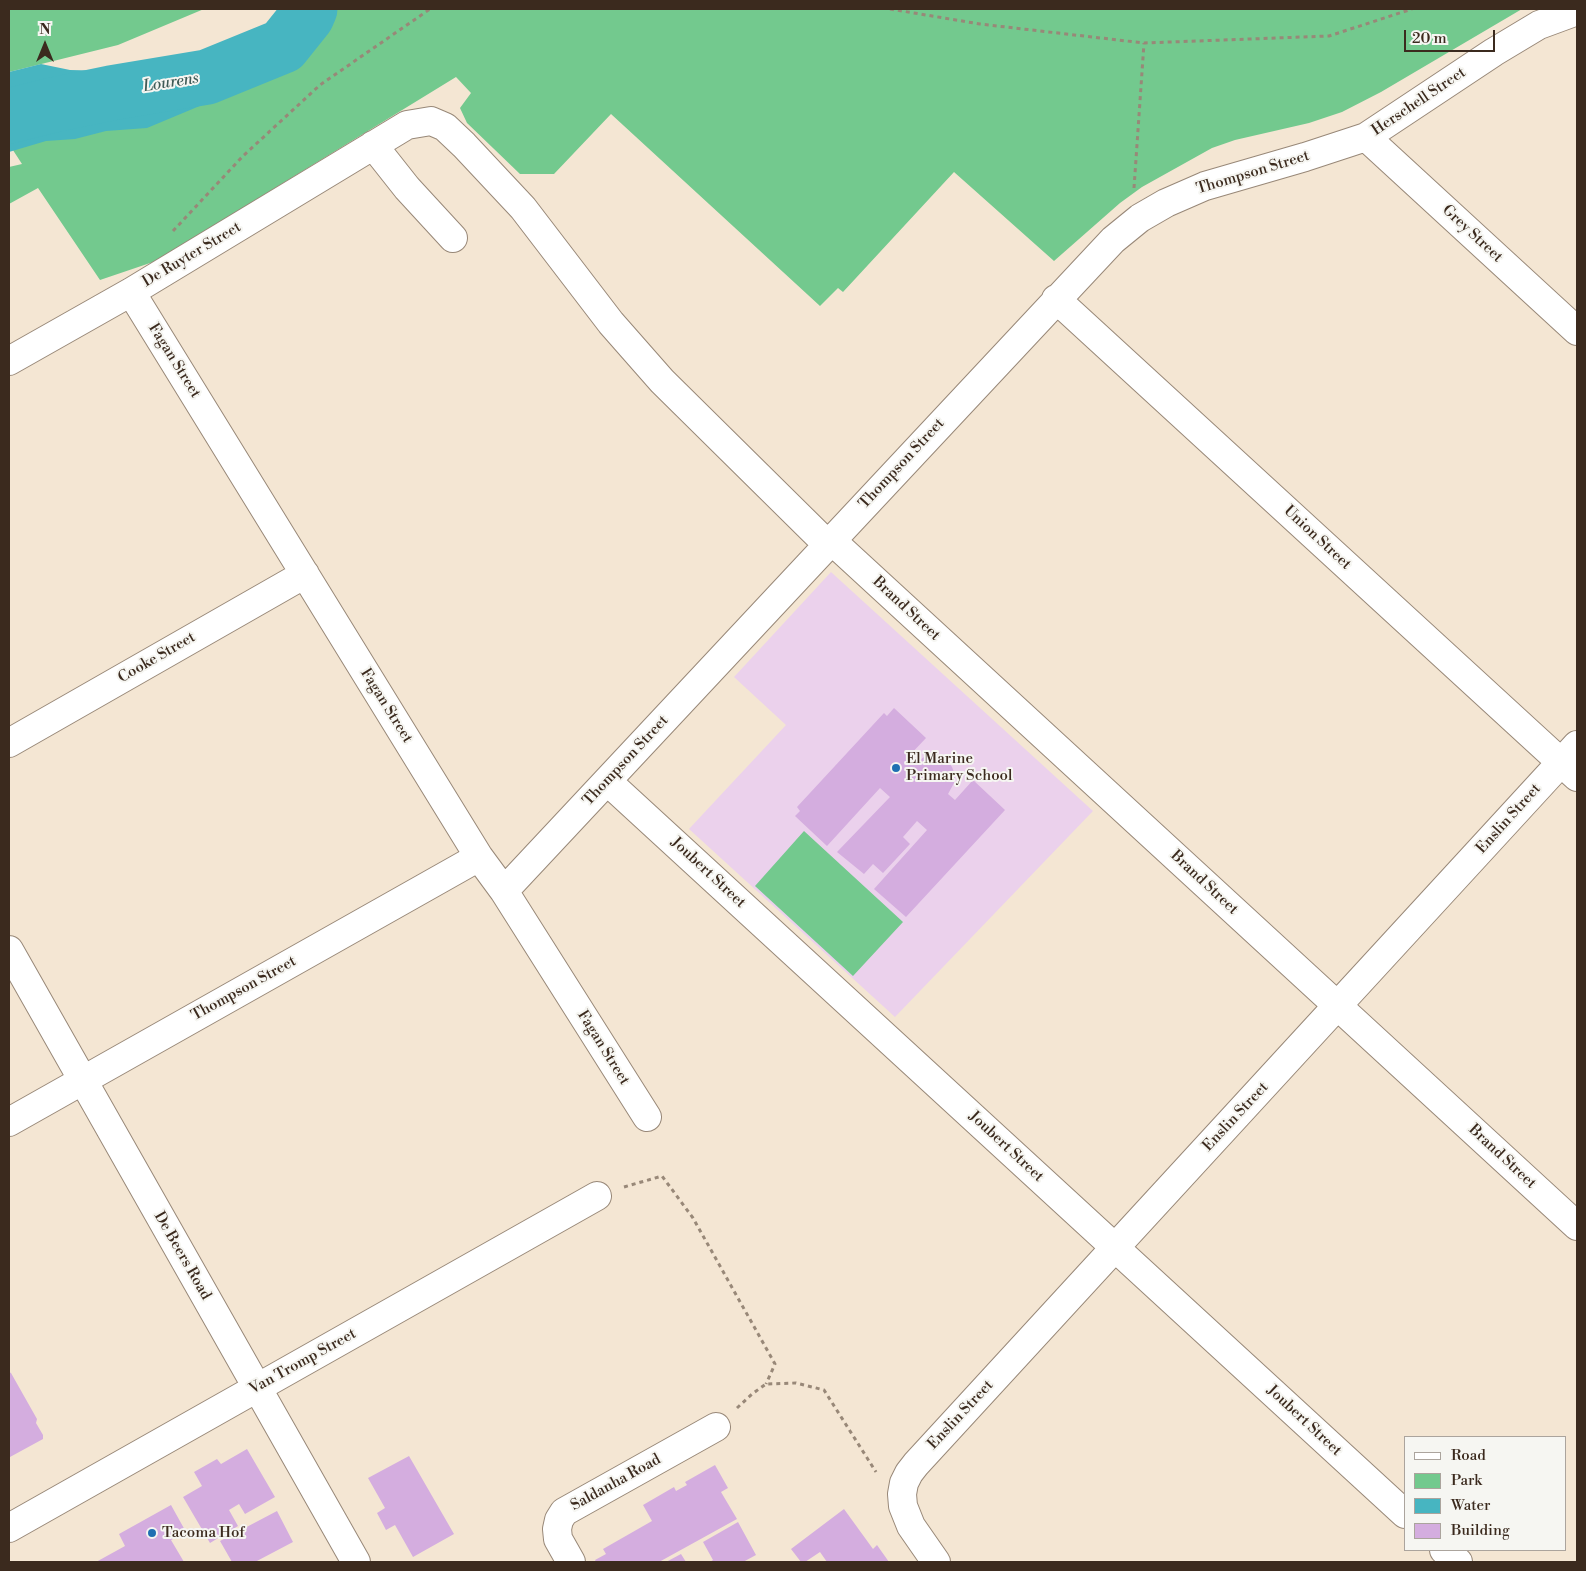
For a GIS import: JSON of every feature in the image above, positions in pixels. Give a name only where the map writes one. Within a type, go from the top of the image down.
[{"type":"street","name":"Herschell Street","points":[[1366,137],[1502,48],[1540,26],[1577,11]]},
{"type":"street","name":"De Ruyter Street","points":[[9,361],[131,292],[407,125],[430,122],[445,127],[523,208],[611,323],[662,381],[829,542]]},
{"type":"street","name":"Thompson Street","points":[[504,891],[1113,240],[1140,218],[1166,203],[1205,186],[1366,137]]},
{"type":"street","name":"Grey Street","points":[[1366,137],[1577,331]]},
{"type":"street","points":[[373,145],[407,188],[453,238]]},
{"type":"street","name":"Fagan Street","points":[[131,292],[479,857],[504,891],[648,1117]]},
{"type":"street","name":"Union Street","points":[[1056,299],[1572,761]]},
{"type":"street","name":"Brand Street","points":[[829,542],[1577,1226]]},
{"type":"street","name":"Cooke Street","points":[[9,743],[305,574]]},
{"type":"street","name":"Enslin Street","points":[[902,1494],[904,1483],[916,1464],[1338,1006],[1572,761]]},
{"type":"street","name":"Joubert Street","points":[[607,781],[1404,1513]]},
{"type":"street","name":"Thompson Street","points":[[9,1122],[479,857]]},
{"type":"street","name":"De Beers Road","points":[[9,950],[356,1562]]},
{"type":"street","name":"Van Tromp Street","points":[[9,1528],[597,1196]]},
{"type":"street","name":"Saldanha Road","points":[[571,1562],[558,1540],[557,1529],[559,1520],[564,1512],[716,1427]]},
{"type":"street","points":[[902,1494],[906,1516],[936,1562]]},
{"type":"street","points":[[1445,1551],[1458,1562]]},
{"type":"path","points":[[188,257],[173,230],[243,156],[320,85],[430,9]]},
{"type":"path","points":[[890,9],[980,24],[1144,43],[1329,36],[1412,9]]},
{"type":"path","points":[[1140,218],[1133,194],[1144,43]]},
{"type":"path","points":[[597,1196],[662,1176],[693,1218],[775,1364],[766,1384],[752,1394],[716,1427]]},
{"type":"path","points":[[766,1384],[796,1383],[824,1390],[882,1480],[902,1494]]},
{"type":"shaded area","name":"El Marine Primary School","points":[[831,572],[1093,811],[895,1017],[689,829],[786,725],[734,677]]},
{"type":"green space","points":[[9,9],[204,9],[118,45],[9,72]]},
{"type":"green space","points":[[310,9],[1522,9],[1381,92],[1342,112],[1309,123],[1235,140],[1212,148],[1142,187],[1120,203],[1054,261],[954,172],[843,292],[838,288],[820,306],[611,114],[554,174],[520,174],[467,123],[460,108],[471,93],[456,77],[156,261],[100,280],[38,188],[9,204],[9,167],[22,164],[9,144],[207,77],[283,46],[307,16]]},
{"type":"green space","points":[[804,831],[903,922],[853,976],[755,886]]},
{"type":"water","points":[[216,53],[225,58],[236,80],[226,95],[147,128],[106,131],[75,139],[46,141],[9,152],[9,72],[41,64],[70,70],[113,71],[173,65]]},
{"type":"building","points":[[894,708],[926,738],[908,757],[915,764],[924,757],[940,756],[947,760],[955,775],[954,783],[948,794],[955,800],[973,780],[1005,810],[906,917],[874,889],[927,830],[917,821],[903,837],[910,844],[883,873],[873,864],[864,874],[837,852],[890,797],[880,788],[827,846],[795,816],[800,811],[797,807],[884,713],[887,716]]},
{"type":"building","points":[[9,1372],[37,1419],[36,1423],[43,1435],[43,1439],[10,1457],[9,1457]]},
{"type":"building","points":[[247,1449],[275,1497],[245,1514],[239,1504],[229,1510],[238,1526],[210,1543],[183,1497],[202,1486],[194,1472],[217,1459],[221,1464]]},
{"type":"building","points":[[409,1456],[454,1534],[413,1557],[395,1525],[386,1530],[377,1513],[385,1508],[368,1478]]},
{"type":"building","points":[[715,1465],[728,1488],[721,1492],[737,1519],[659,1562],[596,1562],[595,1560],[606,1554],[603,1549],[652,1521],[643,1505],[674,1487],[676,1491],[687,1485],[685,1482]]},
{"type":"building","name":"Tacoma Hof","points":[[171,1505],[186,1532],[171,1540],[184,1562],[96,1562],[125,1546],[119,1534]]},
{"type":"building","points":[[844,1509],[873,1549],[877,1545],[889,1562],[827,1562],[820,1552],[805,1562],[801,1562],[791,1549]]},
{"type":"building","points":[[277,1511],[293,1542],[255,1562],[232,1562],[220,1541]]},
{"type":"building","points":[[738,1522],[756,1555],[743,1562],[710,1562],[713,1560],[703,1542]]},
{"type":"building","points":[[681,1554],[686,1562],[666,1562]]},
{"type":"waterway","name":"Lourens","points":[[9,116],[111,93],[207,77],[283,46],[307,16],[310,9]]},
{"type":"place","name":"El Marine Primary School","points":[[896,768]]},
{"type":"place","name":"Tacoma Hof","points":[[152,1533]]}]
